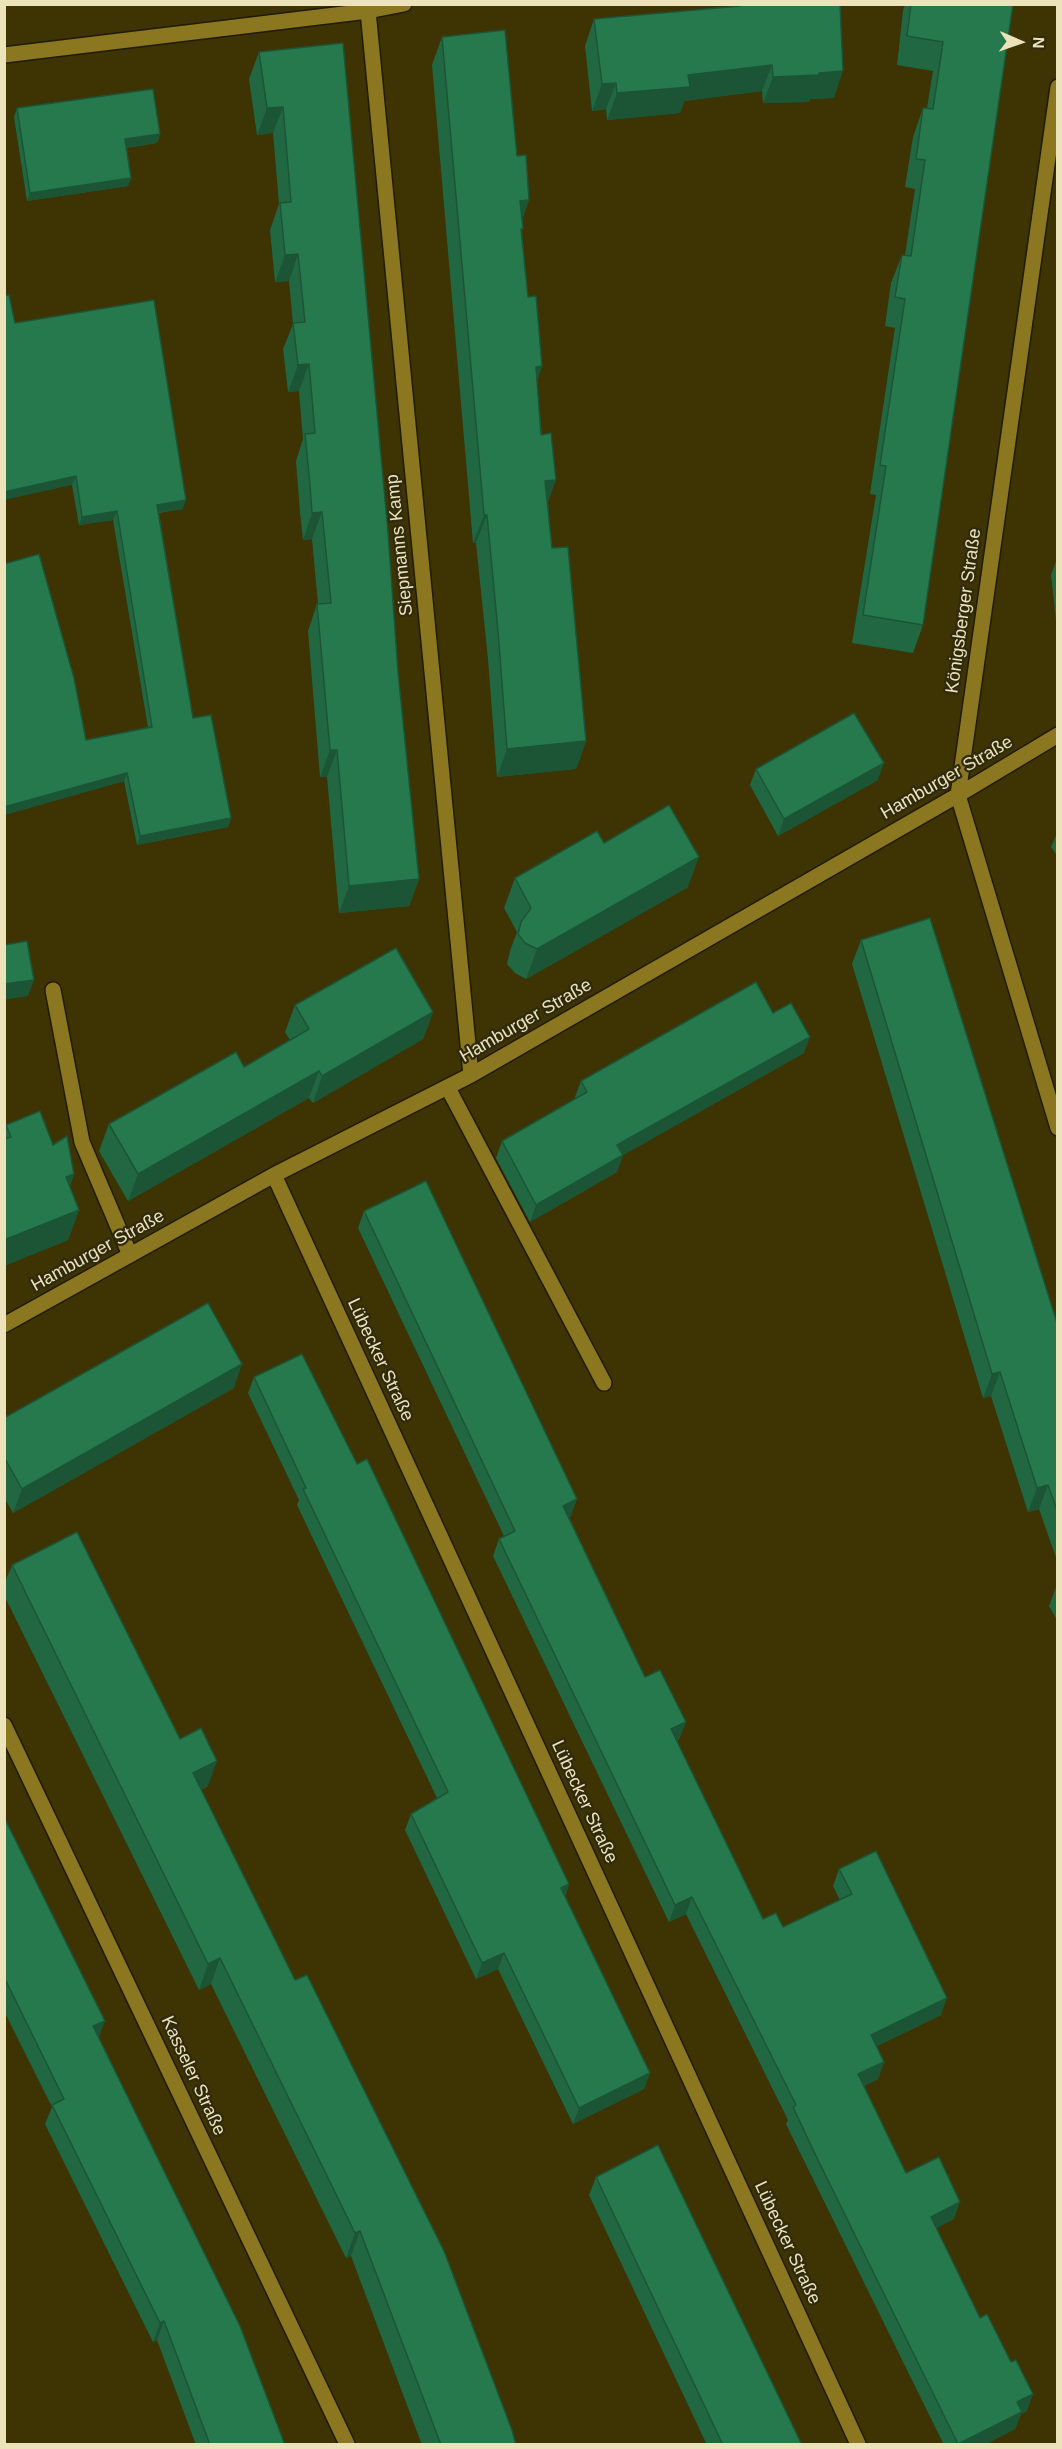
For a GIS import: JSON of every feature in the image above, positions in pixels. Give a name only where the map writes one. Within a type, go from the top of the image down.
[{"type":"street","points":[[4,55],[368,11],[404,4]]},
{"type":"street","name":"Siepmanns Kamp","points":[[368,11],[471,1075]]},
{"type":"street","name":"Königsberger Straße","points":[[1058,87],[958,795],[1058,1128]]},
{"type":"street","name":"Hamburger Straße","points":[[4,1325],[274,1175],[448,1088],[958,795],[1058,735]]},
{"type":"street","points":[[53,990],[82,1142],[130,1255]]},
{"type":"street","points":[[448,1088],[604,1383]]},
{"type":"street","name":"Lübecker Straße","points":[[274,1175],[858,2445]]},
{"type":"street","name":"Kasseler Straße","points":[[4,1725],[347,2445]]},
{"type":"building","points":[[740,4],[840,4],[843,71],[819,73],[819,75],[773,77],[772,65],[688,75],[690,87],[617,93],[616,83],[602,84],[594,19],[740,6]]},
{"type":"building","points":[[911,4],[1013,4],[923,625],[863,615],[886,466],[880,465],[905,299],[895,297],[902,255],[911,256],[925,160],[916,159],[923,108],[933,109],[943,42],[907,36]]},
{"type":"building","points":[[505,30],[517,156],[526,155],[529,200],[520,201],[523,229],[521,229],[528,297],[536,296],[542,366],[536,367],[541,435],[551,433],[556,480],[545,481],[552,548],[568,547],[586,741],[507,749],[442,37]]},
{"type":"building","points":[[343,43],[388,532],[398,672],[419,879],[349,886],[337,750],[330,750],[317,604],[331,603],[322,512],[312,513],[305,434],[315,433],[309,364],[298,365],[293,323],[305,322],[298,254],[285,255],[280,203],[291,202],[283,107],[267,108],[259,52]]},
{"type":"building","points":[[153,89],[160,134],[125,139],[131,178],[30,193],[17,108]]},
{"type":"building","points":[[9,295],[15,323],[154,300],[186,500],[157,505],[193,718],[211,715],[231,818],[140,836],[127,773],[4,807],[4,564],[39,554],[74,678],[86,740],[152,727],[117,511],[82,517],[76,476],[4,492],[4,296]]},
{"type":"building","points":[[854,713],[884,763],[784,819],[756,769]]},
{"type":"building","points":[[669,805],[699,857],[537,949],[525,943],[518,934],[521,922],[531,908],[515,878],[597,831],[604,843]]},
{"type":"building","points":[[930,918],[1058,1326],[1058,1513],[1048,1485],[1037,1488],[1000,1372],[992,1374],[861,940]]},
{"type":"building","points":[[27,941],[34,980],[4,984],[4,945]]},
{"type":"building","points":[[396,948],[433,1012],[322,1076],[319,1071],[138,1174],[109,1124],[236,1052],[244,1067],[309,1029],[295,1005]]},
{"type":"building","points":[[756,982],[773,1013],[791,1003],[810,1037],[617,1145],[623,1155],[536,1205],[502,1141],[587,1092],[581,1081]]},
{"type":"building","points":[[40,1111],[53,1145],[67,1136],[74,1174],[66,1177],[79,1210],[4,1240],[4,1139],[11,1137],[6,1125]]},
{"type":"building","points":[[426,1181],[577,1499],[563,1506],[645,1677],[660,1670],[686,1722],[671,1729],[763,1919],[776,1913],[783,1927],[852,1894],[839,1869],[876,1851],[947,1998],[871,2035],[884,2062],[858,2074],[906,2173],[939,2157],[960,2202],[931,2217],[980,2318],[987,2314],[1011,2362],[1016,2360],[1033,2394],[1017,2402],[1022,2412],[958,2444],[816,2156],[793,2107],[796,2105],[692,1897],[675,1905],[499,1539],[515,1531],[364,1211]]},
{"type":"building","points":[[208,1303],[242,1364],[22,1489],[4,1457],[4,1418]]},
{"type":"building","points":[[302,1354],[357,1464],[367,1459],[569,1884],[561,1888],[650,2073],[579,2108],[504,1953],[482,1963],[411,1814],[448,1792],[303,1489],[306,1488],[254,1377]]},
{"type":"building","points":[[77,1532],[180,1739],[201,1728],[217,1761],[193,1773],[295,1980],[307,1975],[444,2251],[516,2445],[441,2445],[360,2231],[355,2233],[220,1958],[208,1964],[12,1565]]},
{"type":"building","points":[[4,1817],[105,2021],[93,2026],[240,2326],[285,2445],[210,2445],[164,2321],[160,2323],[52,2105],[64,2099],[4,1977]]},
{"type":"building","points":[[658,2145],[802,2445],[723,2445],[596,2177]]}]
